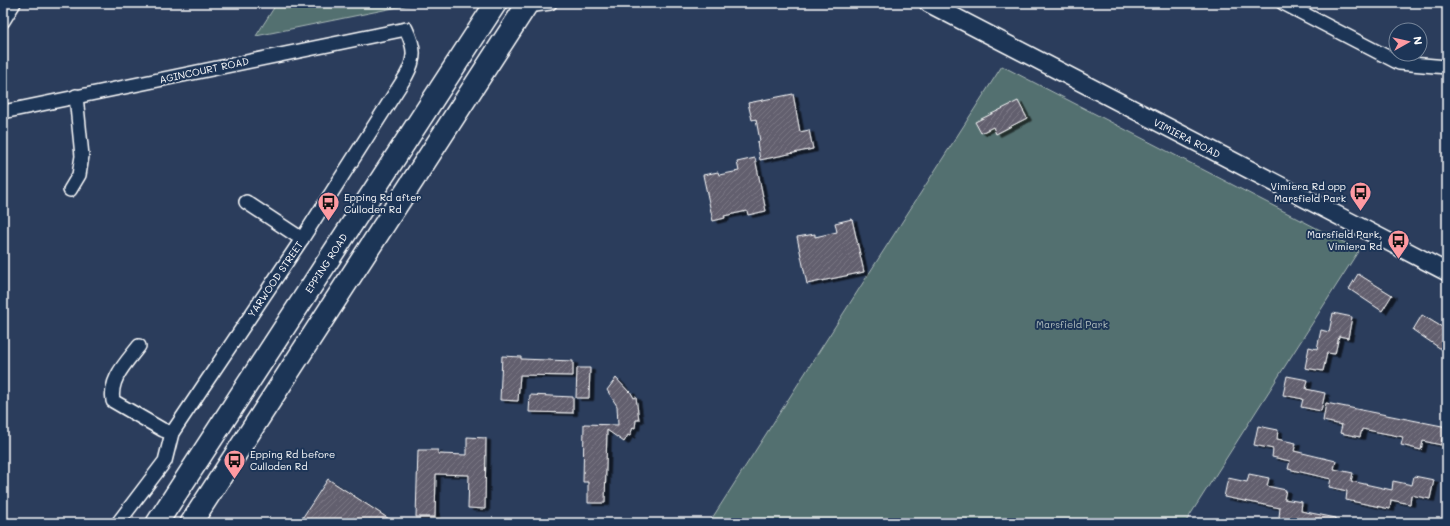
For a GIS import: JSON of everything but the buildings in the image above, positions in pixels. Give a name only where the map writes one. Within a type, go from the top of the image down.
[{"type":"main road","name":"EPPING ROAD","points":[[157,523],[496,3]]},
{"type":"main road","points":[[191,523],[528,4]]},
{"type":"street","points":[[3,21],[14,3]]},
{"type":"street","points":[[528,4],[550,3]]},
{"type":"street","name":"VIMIERA ROAD","points":[[928,3],[1447,272]]},
{"type":"street","points":[[1283,3],[1399,64],[1447,67]]},
{"type":"street","name":"AGINCOURT ROAD","points":[[3,112],[406,29]]},
{"type":"street","name":"YARWOOD STREET","points":[[118,523],[165,461],[172,433],[302,239],[413,64],[412,41],[406,29]]},
{"type":"street","points":[[70,190],[79,175],[82,156],[76,96]]},
{"type":"street","points":[[246,202],[302,239]]},
{"type":"street","points":[[139,346],[119,373],[111,390],[113,401],[163,430],[172,433]]},
{"type":"green space","points":[[277,3],[418,3],[256,36]]},
{"type":"green space","name":"Marsfield Park","points":[[1002,66],[1359,250],[1185,523],[709,523]]},
{"type":"place","name":"Vimiera Rd opp Marsfield Park","points":[[1361,212]]},
{"type":"place","name":"Epping Rd after Culloden Rd","points":[[329,222]]},
{"type":"place","name":"Marsfield Park, Vimiera Rd","points":[[1398,260]]},
{"type":"place","name":"Epping Rd before Culloden Rd","points":[[235,480]]}]
